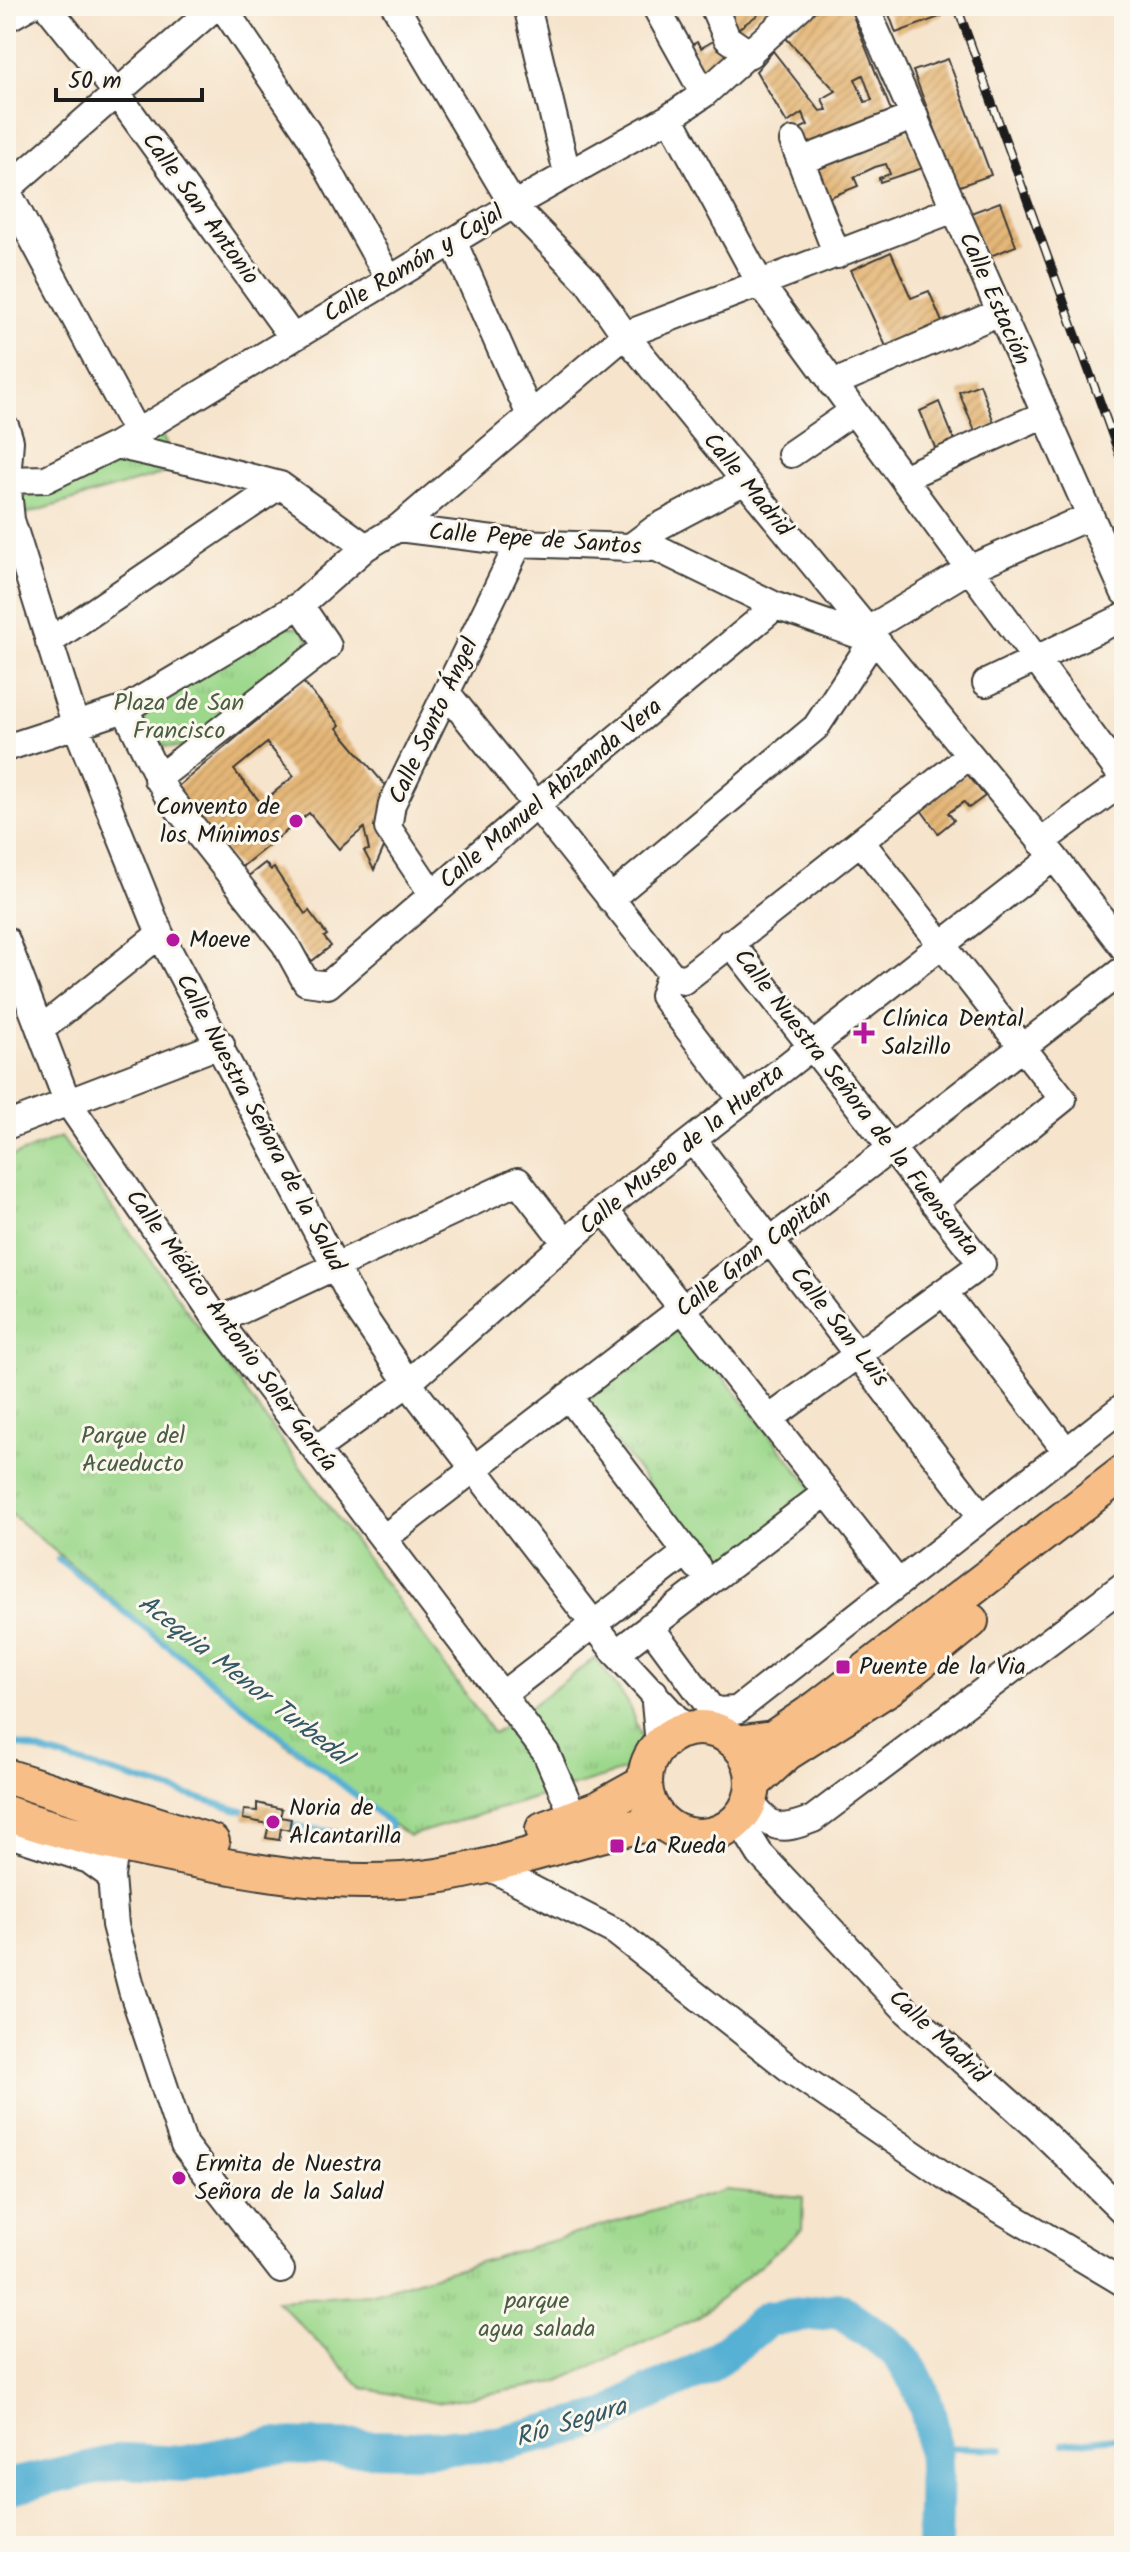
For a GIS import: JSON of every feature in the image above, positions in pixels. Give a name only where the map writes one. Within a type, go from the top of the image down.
[{"type":"main road","points":[[737,1743],[773,1738],[817,1708],[1124,1472]]},
{"type":"main road","points":[[741,1809],[749,1760],[737,1743],[718,1731],[673,1738],[647,1764],[644,1783],[649,1805],[662,1822],[679,1833],[701,1837],[741,1809],[787,1753],[889,1688],[1124,1495]]},
{"type":"main road","points":[[6,1776],[171,1831],[301,1861],[360,1865],[420,1860],[472,1850],[599,1808],[644,1783]]},
{"type":"main road","points":[[6,1813],[113,1860],[312,1881],[372,1882],[487,1866],[609,1830],[662,1822]]},
{"type":"street","points":[[6,19],[29,6]]},
{"type":"street","name":"Calle San Antonio","points":[[47,6],[115,91],[293,338]]},
{"type":"street","points":[[366,547],[280,485],[180,459],[126,438],[6,190],[115,91],[219,6],[308,133],[389,279]]},
{"type":"street","name":"Calle Madrid","points":[[395,6],[513,205],[588,282],[625,335],[743,482],[1048,850],[1124,948]]},
{"type":"street","points":[[527,6],[567,173]]},
{"type":"street","points":[[655,6],[704,94]]},
{"type":"street","points":[[713,6],[727,38],[750,54]]},
{"type":"street","name":"Calle Ramón y Cajal","points":[[6,480],[46,479],[126,438],[567,173],[670,117],[704,94],[801,6]]},
{"type":"street","name":"Calle Estación","points":[[865,6],[1124,592]]},
{"type":"street","points":[[837,255],[797,151],[915,116]]},
{"type":"street","points":[[670,117],[761,285],[852,412],[905,477],[1124,780]]},
{"type":"street","points":[[398,528],[529,413],[625,335],[954,209]]},
{"type":"street","points":[[453,241],[529,413]]},
{"type":"street","points":[[832,384],[1000,312]]},
{"type":"street","points":[[791,454],[852,412]]},
{"type":"street","points":[[905,477],[1045,414]]},
{"type":"street","name":"Calle Nuestra Señora de la Salud","points":[[6,428],[10,441],[6,480],[11,520],[75,723],[160,934],[221,1044],[356,1306],[408,1383],[593,1624],[654,1692],[673,1738]]},
{"type":"street","points":[[628,549],[656,528],[743,482]]},
{"type":"street","points":[[49,642],[280,485]]},
{"type":"street","points":[[610,899],[816,727],[869,636],[969,569],[1090,516]]},
{"type":"street","name":"Calle Pepe de Santos","points":[[6,748],[125,709],[300,605],[366,547],[398,528],[519,543],[657,548],[776,606],[869,636]]},
{"type":"street","name":"Calle Santo Ángel","points":[[433,895],[388,828],[392,804],[519,543]]},
{"type":"street","points":[[125,709],[157,779],[328,646],[300,605]]},
{"type":"street","name":"Calle Manuel Abizanda Vera","points":[[157,779],[317,983],[433,895],[536,805],[776,606]]},
{"type":"street","points":[[986,683],[1124,617]]},
{"type":"street","points":[[447,693],[610,899],[676,977]]},
{"type":"street","points":[[743,1101],[663,996],[676,977],[730,942],[862,843],[970,755]]},
{"type":"street","name":"Calle Museo de la Huerta","points":[[316,1449],[408,1383],[604,1209],[942,945],[1124,780]]},
{"type":"street","points":[[862,843],[1063,1099],[934,1203]]},
{"type":"street","points":[[40,1030],[160,934]]},
{"type":"street","name":"Calle Médico Antonio Soler García","points":[[6,940],[67,1101],[218,1321],[546,1753],[574,1817]]},
{"type":"street","name":"Calle Nuestra Señora de la Fuensanta","points":[[730,942],[982,1264],[944,1292]]},
{"type":"street","name":"Calle Gran Capitán","points":[[384,1538],[1124,969]]},
{"type":"street","points":[[6,1126],[221,1044]]},
{"type":"street","name":"Calle San Luis","points":[[693,1140],[982,1517]]},
{"type":"street","points":[[218,1321],[518,1181],[566,1243]]},
{"type":"street","points":[[604,1209],[898,1583]]},
{"type":"street","points":[[769,1419],[944,1292],[1067,1452]]},
{"type":"street","points":[[568,1396],[709,1581]]},
{"type":"street","points":[[650,1626],[709,1706],[726,1713],[737,1710],[1124,1406]]},
{"type":"street","points":[[616,1653],[827,1492]]},
{"type":"street","points":[[503,1694],[687,1552]]},
{"type":"street","points":[[741,1809],[783,1828],[813,1819],[1124,1585]]},
{"type":"street","name":"Calle Madrid","points":[[741,1809],[760,1854],[907,2011],[1037,2127],[1124,2212]]},
{"type":"street","points":[[6,1833],[89,1860],[113,1860],[115,1925],[132,1990],[184,2145],[281,2270]]},
{"type":"street","points":[[487,1866],[616,1932],[808,2082],[951,2180],[1124,2283]]},
{"type":"green space","points":[[162,435],[178,469],[19,516],[25,494]]},
{"type":"green space","name":"Plaza de San Francisco","points":[[284,626],[303,629],[309,641],[309,652],[186,748],[153,742],[140,711]]},
{"type":"green space","name":"Parque del Acueducto","points":[[61,1137],[494,1734],[595,1658],[627,1701],[645,1747],[633,1768],[409,1836],[287,1745],[6,1510],[6,1159]]},
{"type":"green space","points":[[683,1326],[817,1494],[715,1570],[582,1398]]},
{"type":"green space","name":"parque agua salada","points":[[725,2190],[803,2197],[802,2229],[698,2318],[557,2382],[436,2403],[363,2388],[276,2300],[370,2294]]},
{"type":"building","points":[[719,6],[770,6],[738,29],[730,28]]},
{"type":"building","points":[[829,6],[849,6],[894,118],[806,152],[797,130],[808,125],[802,113],[787,123],[756,71],[773,51],[820,111],[827,110],[822,99],[836,91],[784,36],[810,13]],"holes":[[[863,75],[872,100],[865,102],[855,79]]]},
{"type":"building","points":[[886,6],[938,6],[942,16],[896,33]]},
{"type":"building","points":[[719,38],[730,61],[702,77],[692,45],[697,42],[701,48]]},
{"type":"building","points":[[948,59],[991,175],[957,187],[913,71]]},
{"type":"building","points":[[907,129],[923,168],[880,182],[879,178],[890,174],[886,164],[875,167],[854,177],[858,186],[823,200],[811,167]]},
{"type":"building","points":[[1000,202],[1016,246],[985,258],[968,214]]},
{"type":"building","points":[[891,252],[911,298],[929,291],[945,329],[889,353],[851,270]]},
{"type":"building","points":[[980,384],[995,425],[975,431],[959,392]]},
{"type":"building","points":[[939,402],[955,442],[936,450],[920,411]]},
{"type":"building","points":[[303,682],[384,784],[392,788],[385,845],[374,870],[364,851],[369,850],[364,828],[339,849],[309,813],[239,869],[171,792]],"holes":[[[267,743],[294,776],[261,803],[234,770]]]},
{"type":"building","points":[[968,775],[985,796],[969,808],[964,802],[948,813],[954,820],[938,833],[921,810]]},
{"type":"building","points":[[265,863],[271,870],[274,868],[305,914],[309,911],[327,935],[324,937],[331,946],[312,961],[246,878]]},
{"type":"building","name":"Noria de Alcantarilla","points":[[257,1803],[282,1809],[280,1817],[291,1819],[289,1830],[281,1828],[279,1840],[266,1838],[269,1824],[243,1819],[244,1810],[257,1811]]},
{"type":"waterway","name":"Acequia Menor Turbedal","points":[[58,1559],[390,1823],[393,1842],[286,1824]]},
{"type":"waterway","points":[[6,1741],[252,1814]]},
{"type":"waterway","name":"Río Segura","points":[[6,2487],[123,2461],[182,2464],[274,2446],[414,2449],[498,2444],[609,2417],[634,2400],[705,2368],[768,2319],[839,2310],[899,2354],[924,2398],[934,2446],[934,2546]]},
{"type":"waterway","points":[[1063,2444],[1124,2437]]},
{"type":"waterway","points":[[936,2447],[1003,2449]]},
{"type":"railway","points":[[957,6],[1124,468]]},
{"type":"place","name":"Convento de los Mínimos","points":[[296,821]]},
{"type":"place","name":"Moeve","points":[[173,940]]},
{"type":"place","name":"Clínica Dental Salzillo","points":[[864,1033]]},
{"type":"place","name":"Puente de la Via","points":[[843,1667]]},
{"type":"place","name":"Noria de Alcantarilla","points":[[273,1822]]},
{"type":"place","name":"La Rueda","points":[[617,1846]]},
{"type":"place","name":"Ermita de Nuestra Señora de la Salud","points":[[179,2178]]}]
